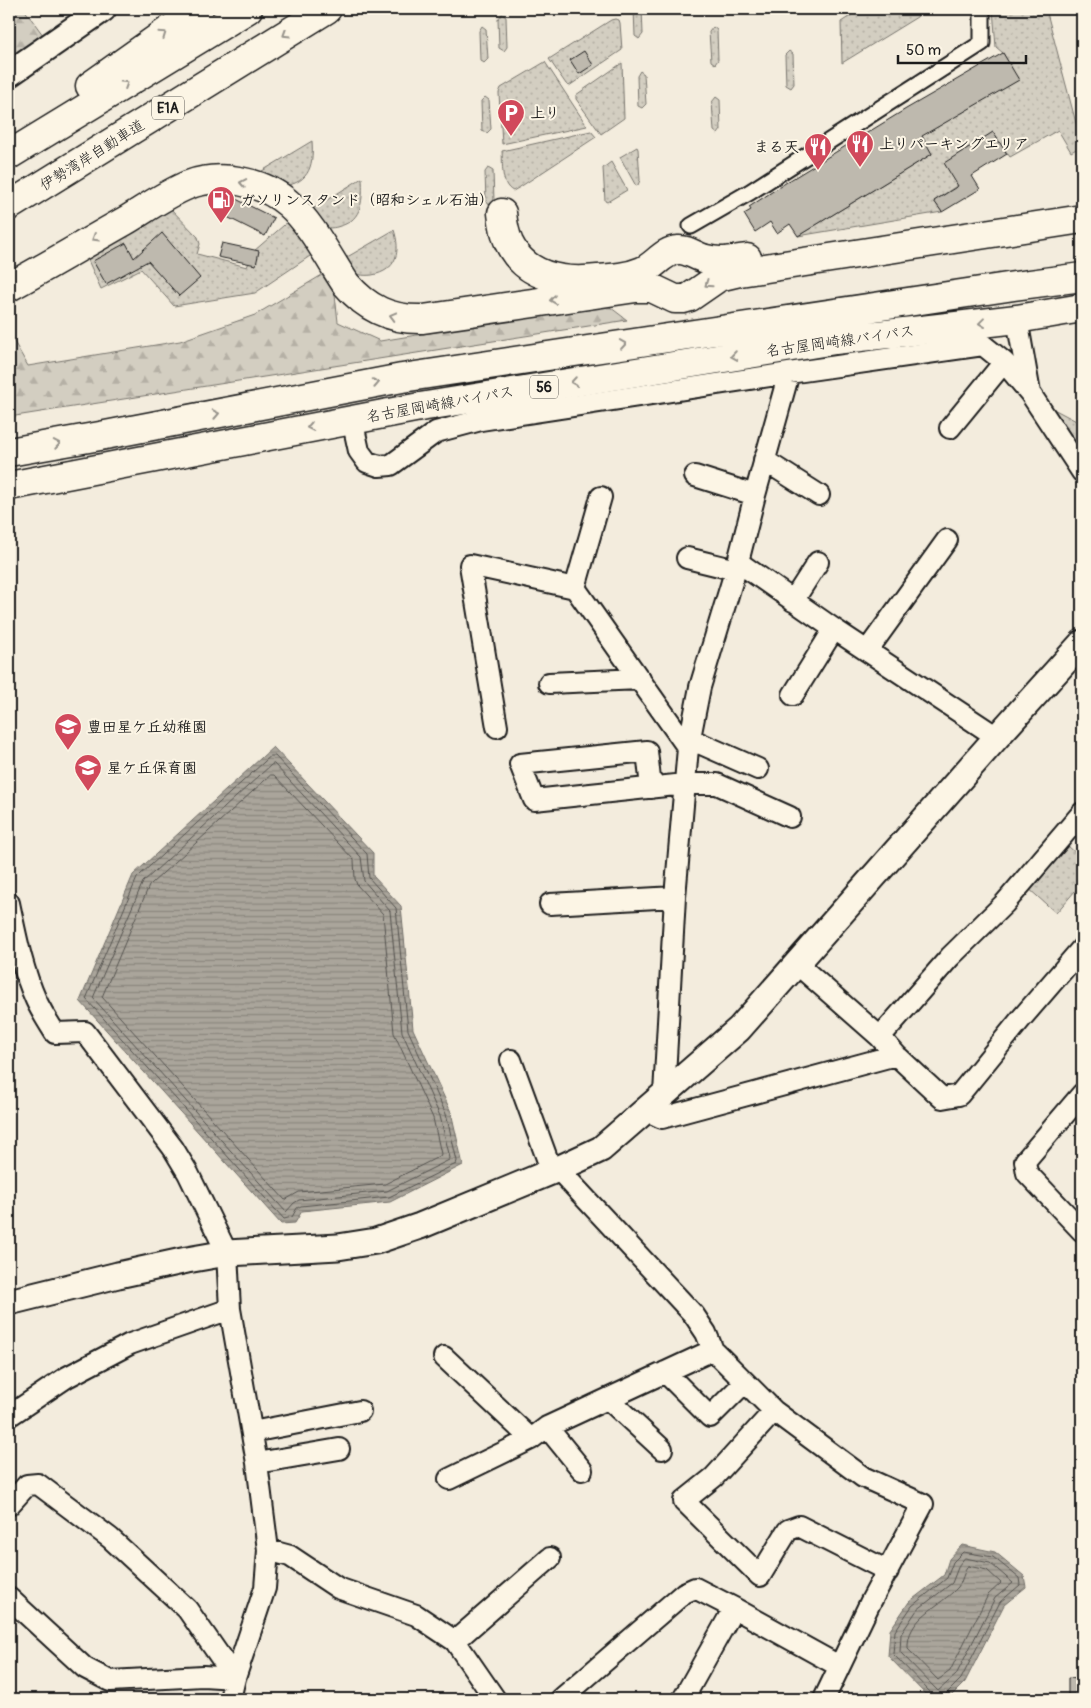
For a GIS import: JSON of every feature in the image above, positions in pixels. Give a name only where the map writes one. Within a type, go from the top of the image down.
[{"type":"main road","points":[[9,143],[199,9]]},
{"type":"main road","points":[[9,155],[248,9]]},
{"type":"main road","name":"伊勢湾岸自動車道","points":[[9,206],[327,9]]},
{"type":"main road","points":[[9,287],[151,205],[188,186],[221,180],[251,184],[264,188],[289,204],[300,216],[355,295],[378,312],[408,320],[636,288],[652,288],[674,299],[682,299],[690,297],[719,277],[740,272],[1082,219]]},
{"type":"main road","points":[[502,213],[508,242],[526,263],[549,277],[578,281],[626,276],[642,272],[663,256],[676,250],[684,250],[706,260],[731,261],[1082,203]]},
{"type":"main road","name":"名古屋岡崎線バイパス","points":[[9,452],[402,378],[1082,277]]},
{"type":"main road","name":"名古屋岡崎線バイパス","points":[[9,486],[420,406],[835,340],[1018,319],[1082,308]]},
{"type":"street","points":[[9,74],[103,9]]},
{"type":"street","points":[[691,226],[750,192],[982,43],[982,9]]},
{"type":"street","points":[[1018,319],[1030,393]]},
{"type":"street","points":[[352,419],[358,450],[367,462],[379,466],[391,465],[436,432],[481,420],[983,345],[1004,362],[1030,393],[1082,472]]},
{"type":"street","points":[[950,428],[1004,362]]},
{"type":"street","points":[[789,373],[764,460],[737,566],[700,686],[689,743],[655,1102],[662,1118],[896,1055]]},
{"type":"street","points":[[764,460],[819,495]]},
{"type":"street","points":[[695,476],[755,495]]},
{"type":"street","points":[[575,588],[601,497]]},
{"type":"street","points":[[868,651],[947,540]]},
{"type":"street","points":[[687,558],[737,566],[793,601],[997,737]]},
{"type":"street","points":[[793,601],[818,562]]},
{"type":"street","points":[[497,727],[470,566],[575,588],[640,679],[689,743],[758,769]]},
{"type":"street","points":[[793,695],[834,629]]},
{"type":"street","points":[[9,1302],[135,1271],[227,1253],[338,1247],[376,1241],[420,1226],[601,1149],[739,1029],[1082,642]]},
{"type":"street","points":[[549,683],[640,679]]},
{"type":"street","points":[[651,788],[648,751],[520,764],[534,800],[685,784],[717,784],[790,817]]},
{"type":"street","points":[[880,1037],[950,957],[1005,903],[1082,813]]},
{"type":"street","points":[[550,904],[675,897]]},
{"type":"street","points":[[9,903],[17,943],[36,1001],[55,1033],[85,1032],[173,1148],[188,1173],[227,1253],[230,1309],[257,1463],[268,1550],[264,1588],[230,1699]]},
{"type":"street","points":[[797,964],[880,1037],[896,1055],[942,1098],[959,1095],[1082,948]]},
{"type":"street","points":[[511,1060],[555,1170],[694,1315],[706,1333],[713,1350],[774,1411],[863,1477],[923,1504],[839,1666],[824,1699]]},
{"type":"street","points":[[1082,1094],[1025,1161],[1028,1173],[1082,1230]]},
{"type":"street","points":[[9,1416],[67,1377],[130,1344],[230,1309]]},
{"type":"street","points":[[449,1479],[608,1399],[713,1350]]},
{"type":"street","points":[[444,1357],[582,1470]]},
{"type":"street","points":[[665,1372],[710,1417],[745,1382]]},
{"type":"street","points":[[608,1399],[662,1449]]},
{"type":"street","points":[[252,1432],[360,1411]]},
{"type":"street","points":[[774,1411],[714,1477],[684,1501],[760,1576],[788,1530],[799,1526],[888,1571]]},
{"type":"street","points":[[257,1463],[339,1449]]},
{"type":"street","points":[[9,1505],[27,1484],[38,1484],[110,1538],[187,1609],[235,1678]]},
{"type":"street","points":[[268,1550],[290,1556],[338,1588],[416,1615],[455,1641],[495,1699]]},
{"type":"street","points":[[455,1641],[550,1558]]},
{"type":"street","points":[[561,1699],[684,1593],[695,1588],[839,1666]]},
{"type":"street","points":[[9,1598],[85,1668],[110,1681],[204,1676],[235,1678]]},
{"type":"street","points":[[683,1699],[734,1608]]},
{"type":"green space","points":[[9,9],[24,9],[43,35],[9,58]]},
{"type":"green space","points":[[634,9],[642,9],[643,34],[639,39],[635,36]]},
{"type":"green space","points":[[861,9],[878,9],[880,14],[889,9],[922,9],[917,17],[842,63],[841,22]]},
{"type":"green space","points":[[993,9],[1046,9],[1082,140],[1082,146],[1071,152],[1058,130],[1010,157],[993,133],[958,185],[934,201],[942,212],[798,236],[932,154],[912,121],[928,132],[1018,80],[1003,53],[996,47]]},
{"type":"green space","points":[[502,14],[506,17],[507,47],[504,51],[499,48],[498,19]]},
{"type":"green space","points":[[615,19],[619,20],[620,23],[622,50],[569,86],[566,84],[549,59]]},
{"type":"green space","points":[[482,26],[486,29],[488,59],[484,63],[480,60],[479,31]]},
{"type":"green space","points":[[713,27],[717,30],[718,60],[715,64],[711,61],[709,32]]},
{"type":"green space","points":[[789,51],[793,54],[794,84],[791,88],[786,85],[785,55]]},
{"type":"green space","points":[[545,62],[587,126],[502,144],[499,93],[501,88]]},
{"type":"green space","points":[[622,63],[624,118],[601,134],[576,99],[576,95]]},
{"type":"green space","points":[[640,71],[644,74],[646,104],[642,108],[638,106],[637,76]]},
{"type":"green space","points":[[485,97],[489,100],[491,129],[487,133],[482,131],[481,101]]},
{"type":"green space","points":[[716,97],[720,100],[721,130],[718,134],[714,131],[712,102]]},
{"type":"green space","points":[[591,131],[596,137],[520,187],[513,191],[506,184],[503,173],[502,151]]},
{"type":"green space","points":[[312,141],[312,160],[307,173],[302,179],[278,187],[263,175],[262,171]]},
{"type":"green space","points":[[637,147],[640,180],[636,186],[620,157]]},
{"type":"green space","points":[[611,162],[627,190],[607,202],[605,201],[603,168]]},
{"type":"green space","points":[[488,168],[493,171],[494,201],[490,205],[486,202],[485,172]]},
{"type":"green space","points":[[362,178],[362,200],[360,207],[353,219],[348,223],[326,228],[319,225],[306,213]]},
{"type":"green space","points":[[168,206],[198,237],[200,244],[197,254],[247,267],[254,251],[291,219],[313,254],[255,293],[174,306],[141,269],[101,289],[87,258]]},
{"type":"green space","points":[[394,230],[397,252],[392,265],[380,273],[372,275],[357,274],[349,270],[342,260]]},
{"type":"green space","points":[[322,275],[335,295],[338,322],[380,341],[606,304],[627,320],[9,417],[9,333],[28,366],[180,341],[255,315]]},
{"type":"green space","points":[[1044,404],[1082,424],[1082,462]]},
{"type":"green space","points":[[1066,844],[1082,859],[1082,883],[1056,913],[1028,888]]},
{"type":"water","points":[[273,747],[373,853],[373,876],[401,906],[413,1029],[451,1112],[463,1165],[390,1202],[302,1211],[295,1223],[281,1224],[80,1001],[133,875]]},
{"type":"water","points":[[962,1545],[995,1552],[1024,1576],[1026,1587],[1004,1605],[965,1682],[948,1699],[930,1699],[888,1656],[890,1630],[909,1602],[944,1575],[949,1559]]},
{"type":"building","points":[[584,51],[593,65],[579,74],[570,60]]},
{"type":"building","name":"上りパーキングエリア","points":[[1003,53],[1019,80],[922,136],[932,154],[798,236],[790,224],[777,233],[770,222],[755,232],[744,214],[751,210],[749,207],[906,109]]},
{"type":"building","points":[[993,132],[1007,154],[972,176],[980,189],[942,212],[934,201],[958,186],[944,163]]},
{"type":"building","points":[[220,195],[230,196],[274,218],[265,236],[213,210]]},
{"type":"building","points":[[162,233],[200,278],[179,296],[148,261],[106,284],[93,261],[126,243],[134,258]]},
{"type":"building","points":[[222,243],[259,251],[256,265],[218,257]]},
{"type":"building","points":[[1068,1678],[1082,1679],[1082,1699],[1068,1699]]},
{"type":"place","name":"上り","points":[[511,137]]},
{"type":"place","name":"上りパーキングエリア","points":[[860,168]]},
{"type":"place","name":"まる天","points":[[818,171]]},
{"type":"place","name":"ガソリンスタンド（昭和シェル石油）","points":[[221,224]]},
{"type":"place","name":"豊田星ケ丘幼稚園","points":[[68,751]]},
{"type":"place","name":"星ケ丘保育園","points":[[88,792]]}]
